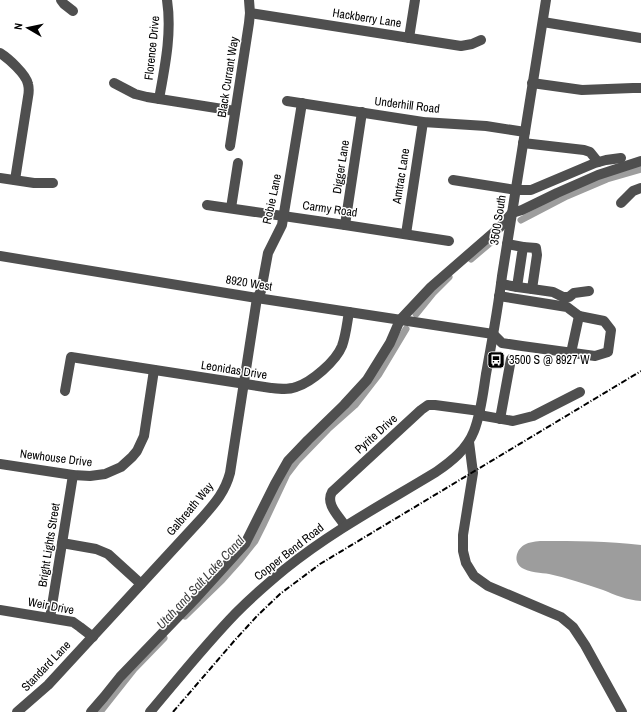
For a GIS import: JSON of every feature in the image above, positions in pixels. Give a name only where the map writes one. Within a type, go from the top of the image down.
[{"type":"street","points":[[61,0],[72,11]]},
{"type":"street","name":"Florence Drive","points":[[159,99],[169,32],[167,0]]},
{"type":"street","name":"Black Currant Way","points":[[230,146],[250,24],[249,0]]},
{"type":"street","points":[[409,38],[415,0]]},
{"type":"street","name":"3500 South","points":[[469,442],[479,413],[494,334],[546,0]]},
{"type":"street","name":"Hackberry Lane","points":[[250,13],[461,46],[472,44],[481,40]]},
{"type":"street","points":[[543,22],[641,38]]},
{"type":"street","points":[[0,53],[24,76],[28,84],[28,97],[15,180]]},
{"type":"street","points":[[114,83],[135,94],[147,97],[235,111]]},
{"type":"street","points":[[532,83],[582,90],[641,88]]},
{"type":"street","name":"Underhill Road","points":[[287,101],[423,122],[486,126],[525,132]]},
{"type":"street","name":"Robie Lane","points":[[257,298],[261,291],[268,253],[282,224],[302,103]]},
{"type":"street","name":"Digger Lane","points":[[345,225],[362,112]]},
{"type":"street","name":"Amtrac Lane","points":[[406,234],[423,122]]},
{"type":"street","points":[[523,143],[584,150],[590,152],[598,162]]},
{"type":"street","points":[[453,180],[516,190],[531,190],[598,162],[621,158]]},
{"type":"street","points":[[91,712],[120,677],[197,597],[245,544],[275,484],[288,462],[367,380],[390,343],[431,287],[500,227],[512,214],[598,175],[641,161]]},
{"type":"street","points":[[231,208],[238,163]]},
{"type":"street","points":[[0,178],[34,183],[53,183]]},
{"type":"street","points":[[621,203],[633,191],[641,188]]},
{"type":"street","name":"Carmy Road","points":[[207,205],[449,241]]},
{"type":"street","points":[[507,244],[536,248],[537,255],[532,289]]},
{"type":"street","points":[[517,287],[523,247]]},
{"type":"street","name":"8920 West","points":[[0,256],[257,298],[494,334]]},
{"type":"street","points":[[501,284],[553,292],[563,297],[574,293],[589,291]]},
{"type":"street","points":[[494,334],[502,343],[596,356],[608,352],[611,330],[604,321],[579,316],[567,307],[499,296]]},
{"type":"street","name":"Galbreath Way","points":[[92,637],[202,518],[225,489],[230,473],[257,298]]},
{"type":"street","name":"Leonidas Drive","points":[[65,391],[71,357],[279,389],[296,387],[306,383],[326,367],[340,351],[349,312]]},
{"type":"street","points":[[571,353],[579,316]]},
{"type":"street","points":[[500,419],[511,359]]},
{"type":"street","name":"Newhouse Drive","points":[[0,464],[73,475],[90,476],[105,474],[121,467],[132,457],[141,444],[144,436],[154,370]]},
{"type":"street","name":"Pyrite Drive","points":[[345,526],[331,505],[330,497],[332,492],[421,410],[428,406],[435,405],[513,421],[533,416],[580,392]]},
{"type":"street","points":[[469,442],[472,472],[463,534],[463,550],[466,563],[474,576],[488,586],[562,617],[573,627],[585,645],[622,712]]},
{"type":"street","name":"Copper Bend Road","points":[[150,712],[215,635],[237,612],[285,569],[345,526],[448,464],[459,455],[469,442]]},
{"type":"street","name":"Bright Lights Street","points":[[50,618],[73,475]]},
{"type":"street","points":[[62,543],[96,549],[108,554],[141,584]]},
{"type":"street","name":"Weir Drive","points":[[0,610],[73,622],[92,637]]},
{"type":"street","name":"Standard Lane","points":[[18,712],[48,685],[92,637]]},
{"type":"shaded area","points":[[535,541],[604,542],[641,545],[641,601],[621,597],[562,577],[522,568],[517,563],[517,553],[521,547]]},
{"type":"waterway","name":"Utah and Salt Lake Canal","points":[[521,220],[567,196],[607,179],[641,169]]},
{"type":"waterway","name":"Utah and Salt Lake Canal","points":[[471,259],[497,237]]},
{"type":"waterway","name":"Utah and Salt Lake Canal","points":[[416,314],[433,293],[449,277]]},
{"type":"waterway","name":"Utah and Salt Lake Canal","points":[[185,616],[222,580],[255,541],[287,474],[297,461],[328,429],[355,405],[379,374],[406,329]]},
{"type":"waterway","name":"Utah and Salt Lake Canal","points":[[100,712],[134,669],[164,638]]},
{"type":"railway","points":[[173,712],[257,616],[280,594],[320,564],[641,371]]},
{"type":"place","name":"3500 S @ 8927 W","points":[[496,360]]}]
